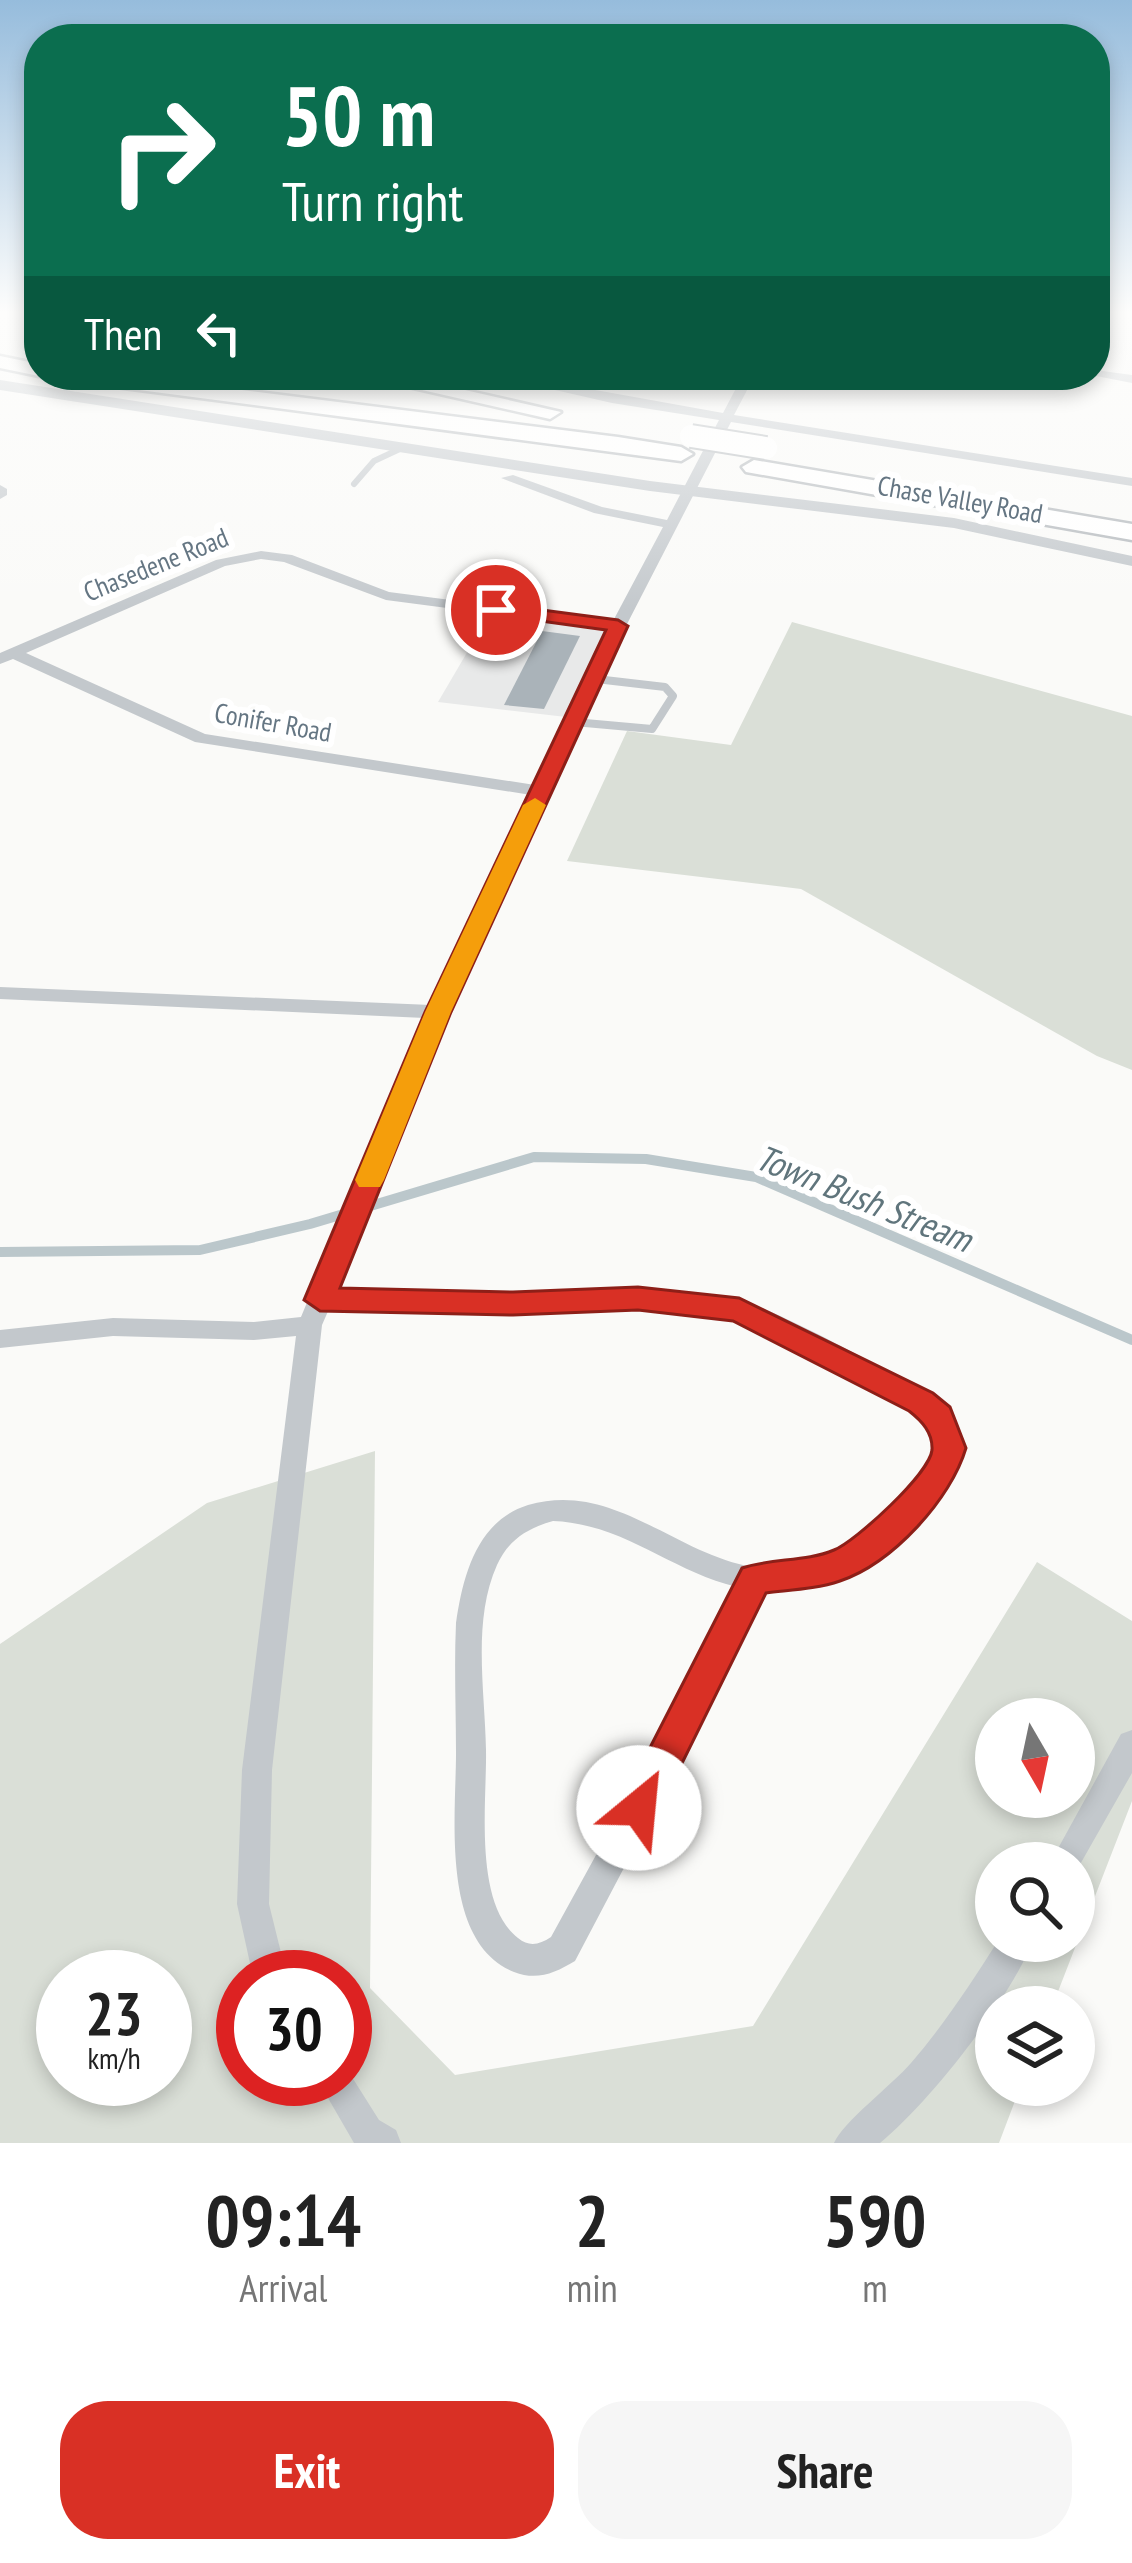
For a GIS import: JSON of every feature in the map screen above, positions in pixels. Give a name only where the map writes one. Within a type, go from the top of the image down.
[{"type":"highway","points":[[366,413],[639,448],[686,445]]},
{"type":"highway","points":[[463,413],[639,448]]},
{"type":"highway","points":[[540,413],[1132,532]]},
{"type":"highway","points":[[760,458],[1132,511]]},
{"type":"street","name":"Chase Valley Road","points":[[187,413],[692,491],[954,523],[1132,561]]},
{"type":"street","points":[[704,413],[1132,482]]},
{"type":"street","points":[[263,1950],[253,1904],[256,1770],[315,1312],[438,1012],[618,626],[692,491],[728,413]]},
{"type":"street","points":[[508,478],[599,510],[673,525]]},
{"type":"street","name":"Chasedene Road","points":[[6,656],[221,563],[261,555],[287,558],[386,596],[618,626]]},
{"type":"street","name":"Conifer Road","points":[[6,656],[201,738],[541,791]]},
{"type":"street","points":[[0,993],[438,1012]]},
{"type":"street","points":[[0,1339],[113,1327],[254,1331],[315,1312],[694,1300],[739,1310],[939,1416],[950,1448],[941,1475],[890,1531],[835,1567],[754,1580],[610,1520],[566,1510],[524,1517],[496,1537],[471,1606],[471,1829],[478,1904],[486,1931],[500,1948],[524,1960],[546,1961],[562,1949],[718,1661],[754,1580]]},
{"type":"street","points":[[1078,1842],[1132,1744]]},
{"type":"street","points":[[852,2143],[883,2121],[958,2034],[1004,1962]]},
{"type":"street","points":[[351,2106],[367,2132],[383,2143]]},
{"type":"lane","points":[[354,484],[374,461],[407,446]]},
{"type":"lane","points":[[574,722],[652,729],[673,696],[665,687],[596,679]]},
{"type":"shaded area","points":[[489,615],[608,628],[566,717],[438,702]]},
{"type":"shaded area","points":[[792,622],[1132,716],[1132,1070],[1097,1056],[801,889],[567,861],[627,731],[731,745]]},
{"type":"shaded area","points":[[375,1451],[370,1950],[216,1950],[216,2106],[372,2106],[372,1990],[455,2075],[753,2026],[1037,1562],[1132,1621],[1132,1801],[1095,1896],[1095,1842],[975,1842],[975,1962],[1069,1962],[1060,1986],[975,1986],[975,2106],[1013,2106],[999,2143],[0,2143],[0,1644],[207,1503]]},
{"type":"building","points":[[542,631],[580,636],[544,709],[504,705]]},
{"type":"waterway","name":"Town Bush Stream","points":[[0,1252],[200,1250],[310,1224],[534,1157],[646,1159],[756,1177],[1132,1340]]},
{"type":"slow traffic","points":[[370,1180],[438,1012],[535,805]]},
{"type":"route","points":[[496,610],[618,626],[438,1012],[320,1300],[513,1304],[638,1298],[694,1300],[739,1310],[921,1402],[939,1416],[950,1448],[941,1475],[890,1531],[862,1553],[835,1567],[754,1580],[718,1661],[639,1808]]}]
